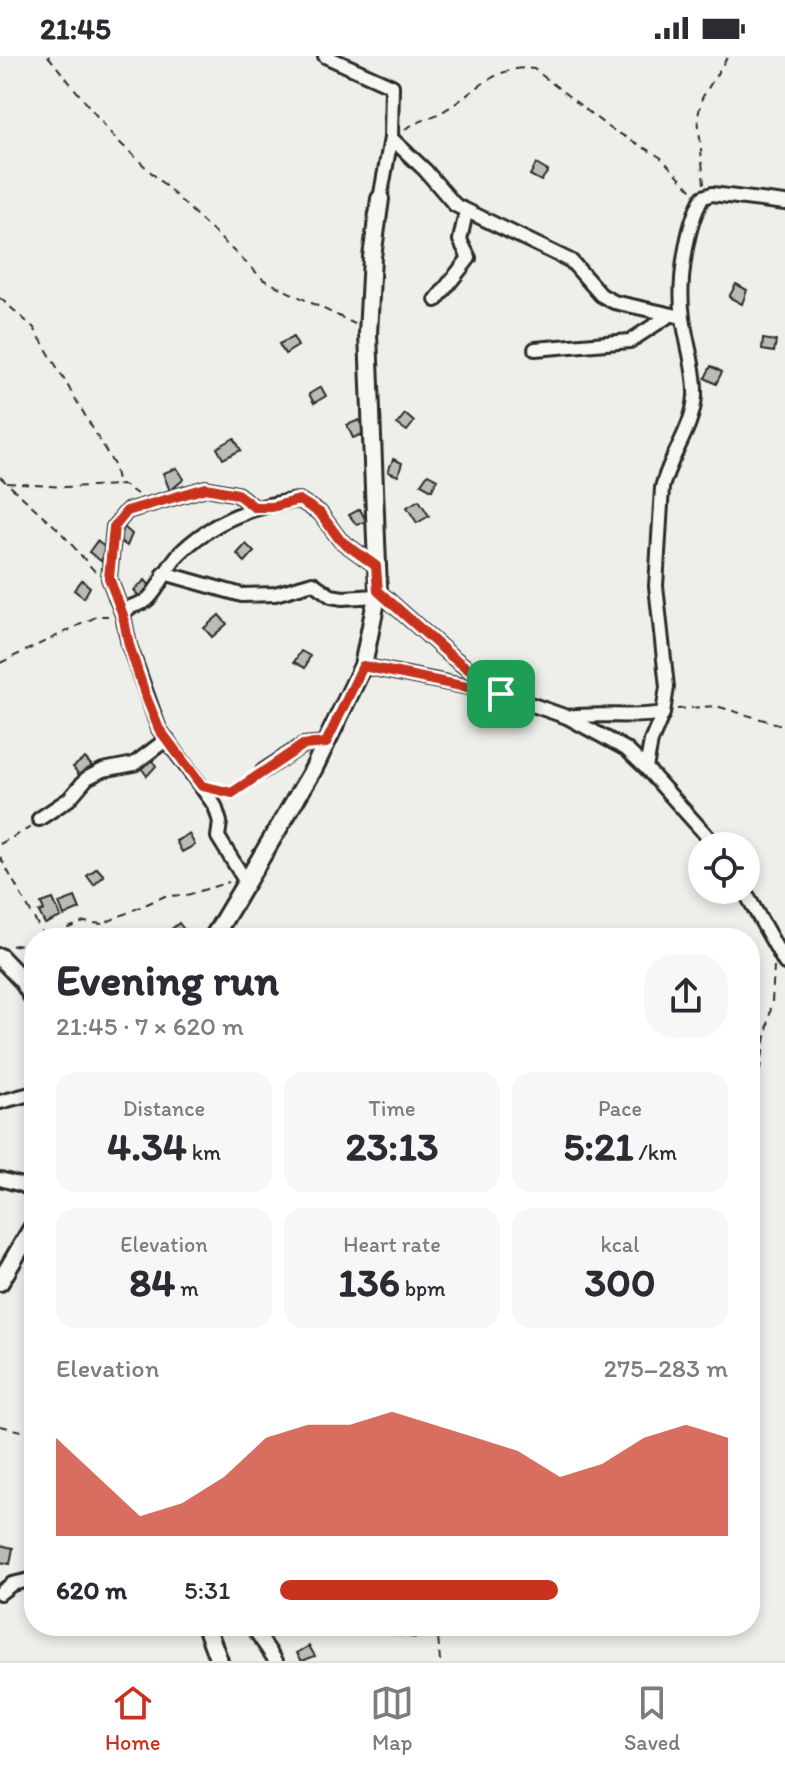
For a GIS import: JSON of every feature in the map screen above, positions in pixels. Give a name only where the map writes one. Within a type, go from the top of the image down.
[{"type":"street","points":[[219,928],[326,743],[363,666],[377,594],[368,334],[372,257],[391,138],[392,86],[325,56]]},
{"type":"street","points":[[391,138],[425,170],[455,205],[466,212],[545,246],[571,261],[601,295],[614,302],[676,316]]},
{"type":"street","points":[[646,768],[651,741],[663,713],[667,687],[656,586],[662,488],[665,473],[687,425],[695,395],[676,316],[684,263],[703,197],[712,194],[785,203]]},
{"type":"street","points":[[436,300],[469,258],[460,240],[466,212]]},
{"type":"street","points":[[535,349],[594,343],[616,345],[630,341],[676,316]]},
{"type":"street","points":[[246,882],[218,837],[219,814],[159,729],[109,578],[114,527],[127,511],[206,488],[237,494],[254,507]]},
{"type":"street","points":[[123,615],[128,606],[150,597],[180,552],[235,515],[254,507],[272,507],[299,500],[320,513],[340,540],[376,566]]},
{"type":"street","points":[[164,573],[242,595],[275,594],[313,583],[331,596],[343,598],[377,594],[501,694]]},
{"type":"street","points":[[363,666],[501,694],[567,717],[611,739],[646,768],[703,832]]},
{"type":"street","points":[[567,717],[596,713],[641,718],[663,713]]},
{"type":"street","points":[[39,819],[69,799],[87,778],[103,770],[134,764],[167,739]]},
{"type":"street","points":[[263,771],[303,745],[326,743]]},
{"type":"street","points":[[752,904],[782,958]]},
{"type":"street","points":[[4,952],[24,983]]},
{"type":"street","points":[[0,1102],[24,1096]]},
{"type":"street","points":[[0,1179],[24,1186]]},
{"type":"street","points":[[0,1282],[24,1242]]},
{"type":"street","points":[[0,1593],[12,1584],[24,1581]]},
{"type":"street","points":[[210,1636],[219,1661]]},
{"type":"street","points":[[259,1636],[276,1661]]},
{"type":"path","points":[[48,56],[113,136],[264,280],[334,311],[368,334]]},
{"type":"path","points":[[391,138],[420,120],[439,114],[485,79],[522,67],[534,69],[608,127],[660,157],[703,197],[705,181],[698,116],[702,98],[728,56]]},
{"type":"path","points":[[0,298],[34,328],[114,465],[118,486]]},
{"type":"path","points":[[0,477],[59,530],[114,595]]},
{"type":"path","points":[[6,483],[63,487],[124,485],[146,505]]},
{"type":"path","points":[[0,663],[98,616],[123,615]]},
{"type":"path","points":[[663,713],[716,706],[785,726]]},
{"type":"path","points":[[202,786],[232,793],[263,771]]},
{"type":"path","points":[[0,844],[38,823],[39,819]]},
{"type":"path","points":[[0,857],[38,928]]},
{"type":"path","points":[[68,928],[84,922],[102,924],[165,896],[187,895],[232,882],[246,882]]},
{"type":"path","points":[[4,952],[24,945]]},
{"type":"path","points":[[760,1070],[772,1002],[772,971],[782,958]]},
{"type":"path","points":[[0,1426],[24,1432]]},
{"type":"path","points":[[405,1636],[438,1636],[440,1661]]},
{"type":"building","points":[[536,164],[548,171],[541,181],[530,175]]},
{"type":"building","points":[[736,284],[747,290],[742,304],[729,297]]},
{"type":"building","points":[[293,337],[298,346],[285,354],[279,344]]},
{"type":"building","points":[[763,339],[776,341],[774,352],[762,350]]},
{"type":"building","points":[[711,366],[722,372],[716,384],[705,378]]},
{"type":"building","points":[[321,387],[326,396],[314,403],[309,394]]},
{"type":"building","points":[[405,414],[414,422],[407,431],[397,424]]},
{"type":"building","points":[[359,420],[365,433],[353,438],[347,425]]},
{"type":"building","points":[[234,438],[241,450],[223,459],[217,448]]},
{"type":"building","points":[[393,459],[402,463],[398,476],[388,472]]},
{"type":"building","points":[[177,468],[184,479],[170,491],[163,473]]},
{"type":"building","points":[[428,474],[437,479],[432,490],[421,484]]},
{"type":"building","points":[[419,500],[429,516],[417,523],[407,507]]},
{"type":"building","points":[[360,509],[366,521],[357,525],[349,515]]},
{"type":"building","points":[[124,527],[132,534],[127,546],[116,538]]},
{"type":"building","points":[[97,541],[107,549],[101,561],[89,552]]},
{"type":"building","points":[[246,544],[254,552],[245,562],[237,554]]},
{"type":"building","points":[[82,580],[90,587],[84,598],[74,590]]},
{"type":"building","points":[[145,580],[152,588],[141,599],[134,590]]},
{"type":"building","points":[[219,615],[227,624],[212,637],[204,628]]},
{"type":"building","points":[[301,651],[310,656],[305,668],[294,662]]},
{"type":"building","points":[[150,757],[156,766],[147,776],[139,765]]},
{"type":"building","points":[[85,758],[92,766],[80,776],[73,767]]},
{"type":"building","points":[[189,834],[195,845],[182,852],[176,841]]},
{"type":"building","points":[[97,868],[104,876],[94,885],[87,876]]},
{"type":"building","points":[[75,897],[80,909],[64,916],[59,903]]},
{"type":"building","points":[[53,899],[61,917],[45,924],[39,912],[44,910],[41,903]]},
{"type":"building","points":[[0,1545],[13,1548],[10,1564],[0,1562]]},
{"type":"building","points":[[309,1646],[315,1656],[302,1661],[297,1653]]},
{"type":"route","points":[[206,488],[237,494],[254,507],[272,507],[299,500],[320,513],[340,540],[376,566],[378,591],[451,656],[501,694],[363,666],[326,743],[303,745],[232,793],[202,786],[159,729],[145,694],[123,615],[109,578],[114,527],[127,511],[206,488]]}]
